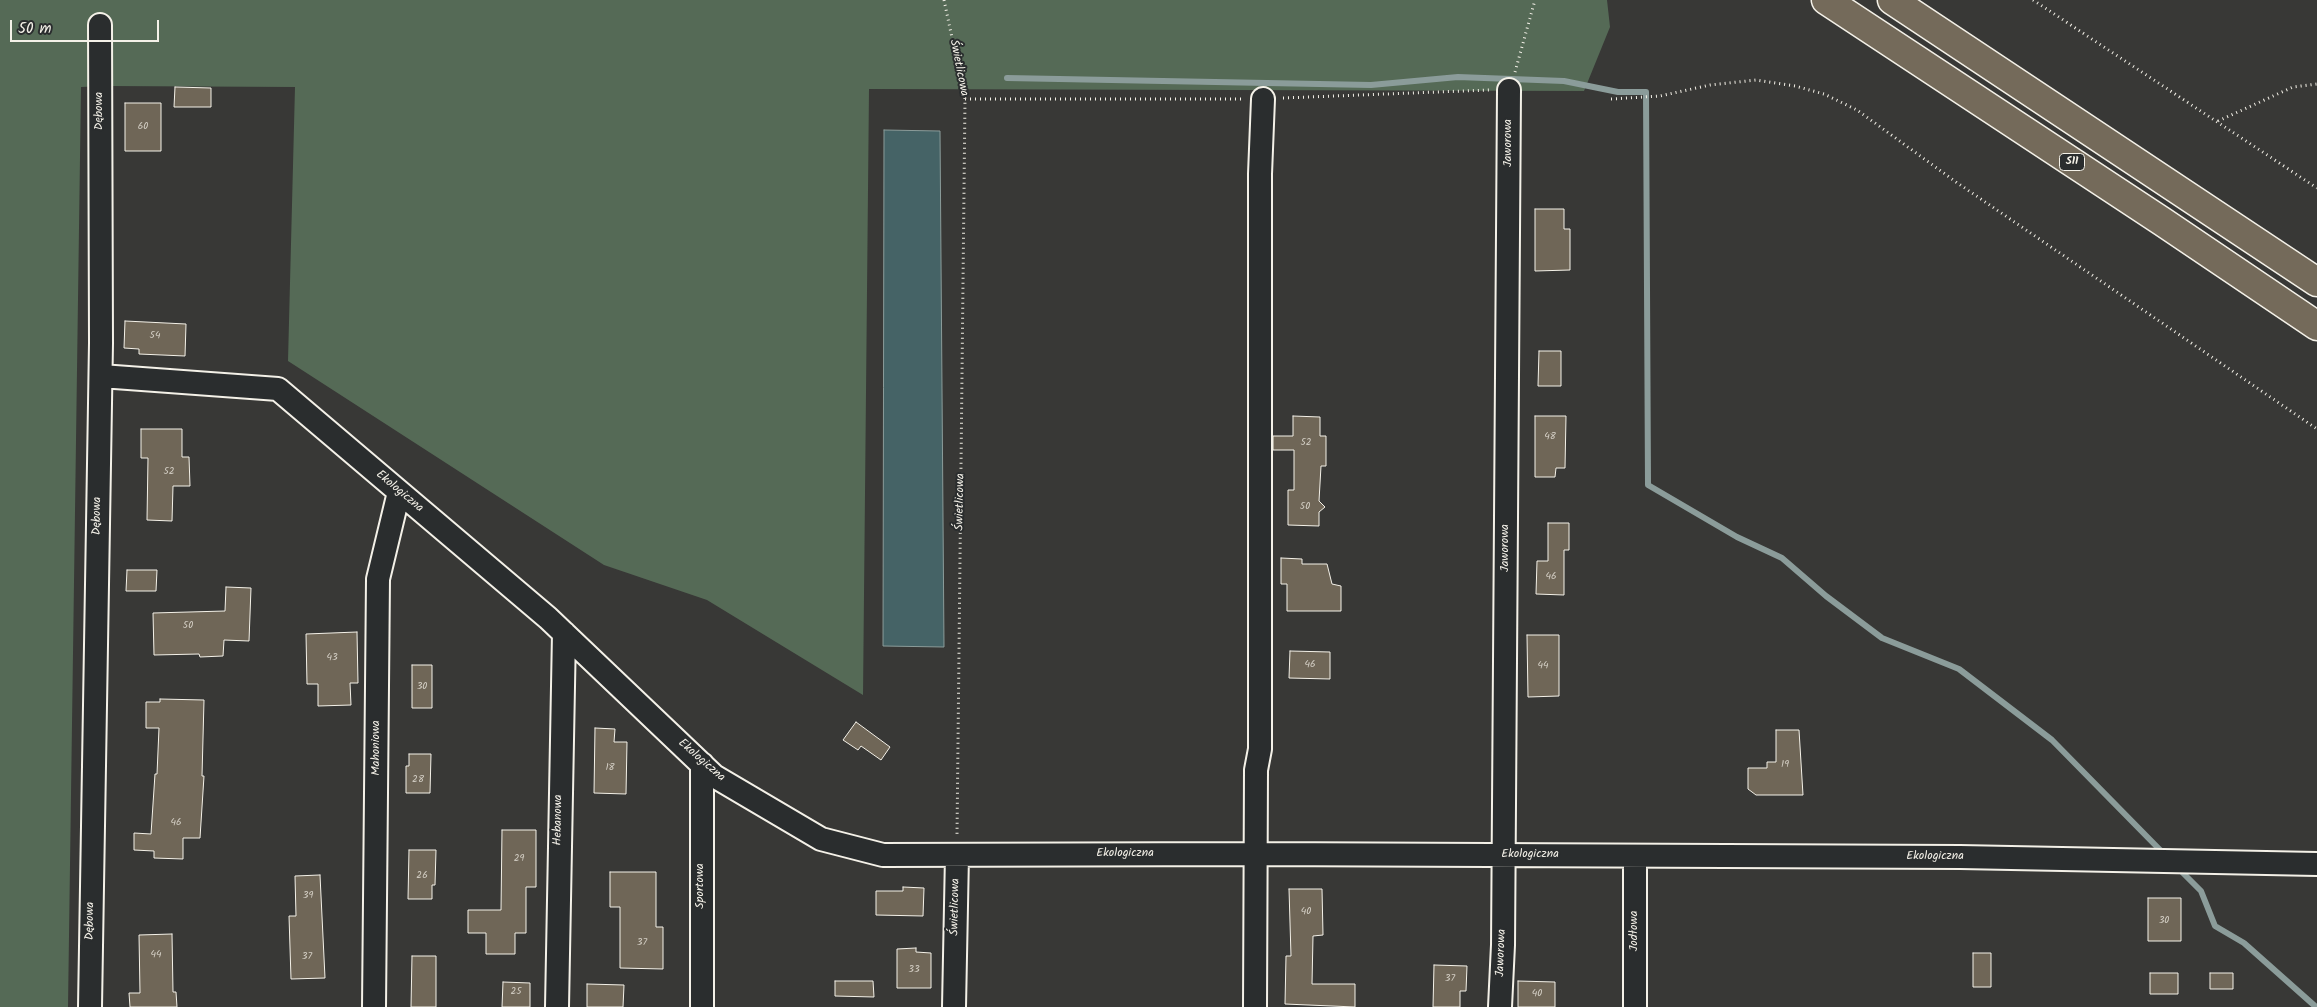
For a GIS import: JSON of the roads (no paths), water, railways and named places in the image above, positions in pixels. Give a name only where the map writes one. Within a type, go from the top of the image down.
[{"type":"highway","name":"S11","points":[[1826,0],[2155,216],[2317,326]]},
{"type":"highway","points":[[1892,0],[2317,282]]},
{"type":"street","name":"Dębowa","points":[[90,1007],[100,376],[100,25]]},
{"type":"street","name":"Jaworowa","points":[[1500,1007],[1503,945],[1509,90]]},
{"type":"street","points":[[1255,1007],[1256,770],[1260,749],[1260,174],[1264,99]]},
{"type":"street","name":"Ekologiczna","points":[[100,376],[278,389],[564,633],[714,776],[821,840],[884,856],[1503,855],[2317,864]]},
{"type":"street","name":"Mahoniowa","points":[[374,1007],[377,901],[378,579],[399,492]]},
{"type":"street","name":"Hebanowa","points":[[557,1007],[564,633]]},
{"type":"street","name":"Sportowa","points":[[702,764],[702,1007]]},
{"type":"street","name":"Świetlicowa","points":[[954,1007],[957,855]]},
{"type":"street","name":"Jodłowa","points":[[1634,856],[1635,1007]]},
{"type":"water","points":[[884,130],[940,131],[944,647],[883,646]]},
{"type":"waterway","points":[[1007,78],[1371,85],[1458,77],[1564,81],[1618,92],[1646,92],[1648,485],[1737,537],[1782,558],[1826,596],[1882,638],[1959,669],[2052,740],[2166,856]]},
{"type":"waterway","points":[[2178,868],[2201,891],[2215,926],[2244,943],[2316,1007]]}]
